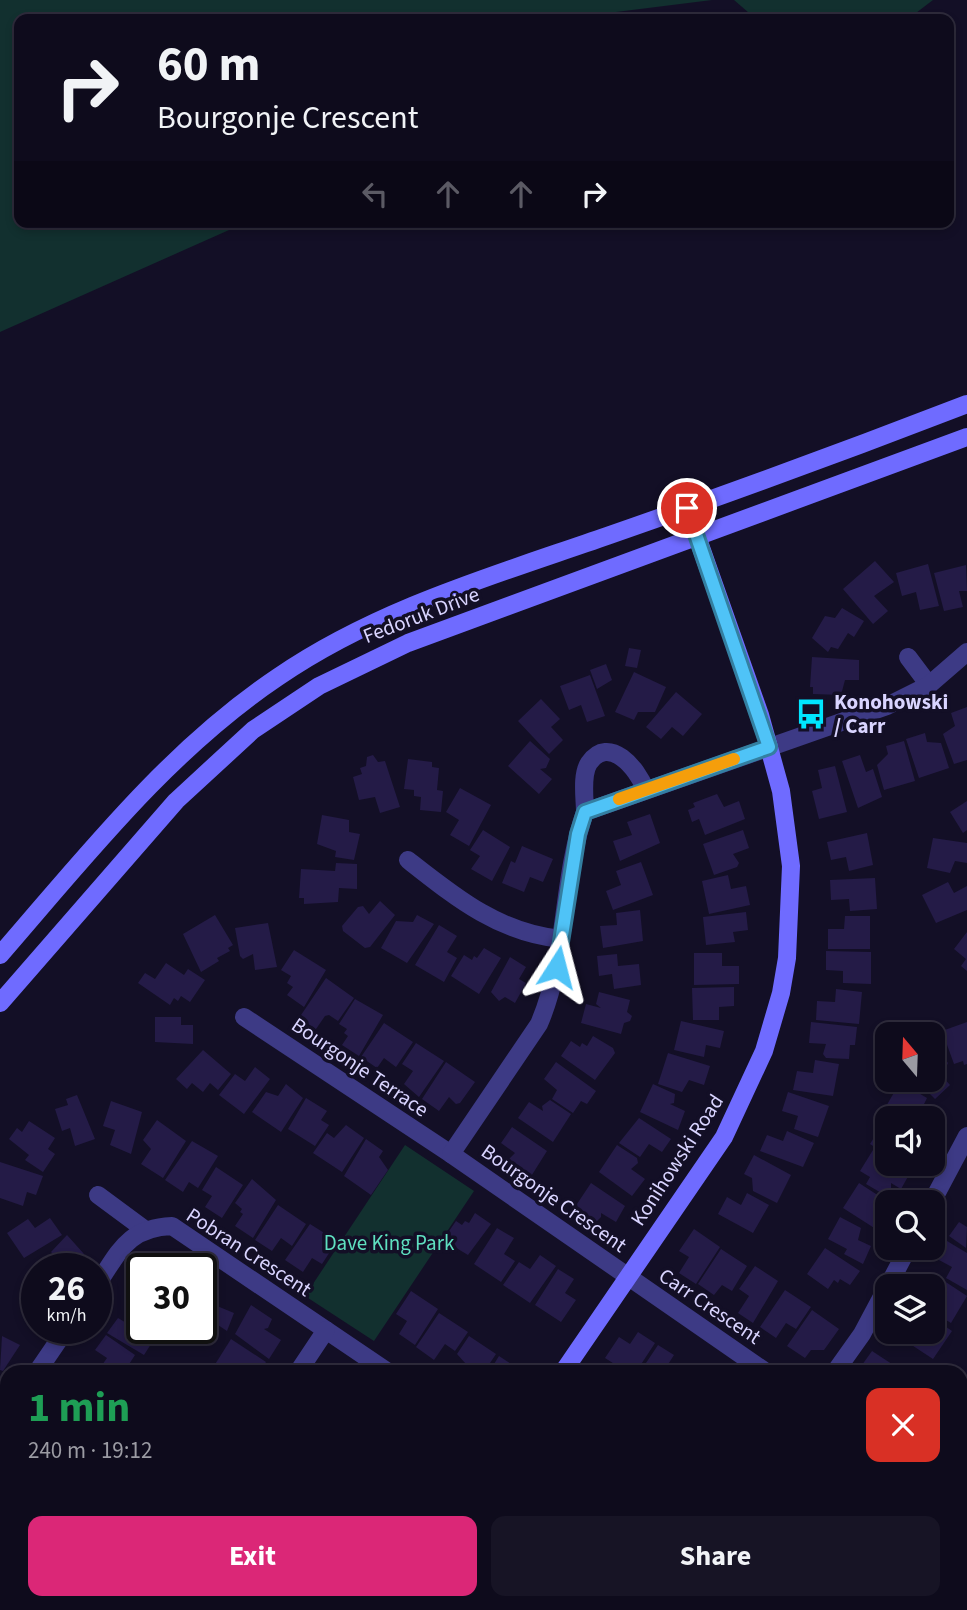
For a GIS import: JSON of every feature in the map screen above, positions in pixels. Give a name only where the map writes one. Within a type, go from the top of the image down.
[{"type":"main road","name":"Fedoruk Drive","points":[[0,955],[97,842],[183,751],[276,678],[328,644],[430,598],[687,508],[967,404]]},
{"type":"main road","name":"Fedoruk Drive","points":[[0,1003],[176,802],[253,730],[282,709],[361,663],[408,643],[967,437]]},
{"type":"main road","name":"Konihowski Road","points":[[568,1365],[724,1137],[753,1079],[774,1023],[787,958],[792,894],[789,830],[769,747],[687,508]]},
{"type":"street","points":[[585,812],[887,706],[929,685],[967,652]]},
{"type":"street","points":[[908,657],[929,685]]},
{"type":"street","name":"Bourgonje Crescent","points":[[628,1278],[451,1154],[538,1024],[553,988],[578,834],[585,812],[585,775],[588,764],[597,756],[608,752],[622,757],[640,776],[645,789]]},
{"type":"street","points":[[408,860],[482,915],[547,937],[561,939]]},
{"type":"street","name":"Bourgonje Terrace","points":[[244,1017],[451,1154]]},
{"type":"street","points":[[938,1190],[967,1136]]},
{"type":"street","points":[[98,1195],[145,1229],[131,1237],[112,1264]]},
{"type":"street","name":"Pobran Crescent","points":[[145,1229],[172,1226],[378,1365]]},
{"type":"street","name":"Carr Crescent","points":[[628,1278],[756,1365]]},
{"type":"street","points":[[840,1365],[875,1310]]},
{"type":"street","points":[[303,1365],[326,1330]]},
{"type":"street","points":[[42,1365],[56,1344]]},
{"type":"green space","points":[[0,0],[712,0],[600,14],[14,14],[14,228],[234,228],[0,332]]},
{"type":"green space","points":[[734,0],[933,0],[915,14],[750,14]]},
{"type":"green space","name":"Dave King Park","points":[[405,1145],[474,1191],[374,1341],[305,1296]]},
{"type":"building","points":[[875,561],[894,582],[874,596],[888,611],[873,624],[843,589]]},
{"type":"building","points":[[928,564],[939,606],[920,610],[916,592],[902,596],[896,573]]},
{"type":"building","points":[[966,565],[967,591],[959,591],[963,607],[944,611],[934,573]]},
{"type":"building","points":[[842,608],[864,621],[854,637],[848,633],[838,649],[831,647],[828,652],[812,638],[825,616],[835,618]]},
{"type":"building","points":[[629,648],[641,650],[637,668],[625,666]]},
{"type":"building","points":[[812,657],[859,660],[859,680],[845,680],[841,695],[813,694],[813,687],[810,687]]},
{"type":"building","points":[[606,664],[612,680],[597,689],[590,670]]},
{"type":"building","points":[[634,672],[666,687],[655,712],[638,712],[634,720],[615,712]]},
{"type":"building","points":[[590,675],[605,716],[587,722],[581,705],[569,710],[560,686]]},
{"type":"building","points":[[676,692],[702,714],[683,736],[672,727],[661,739],[646,727]]},
{"type":"building","points":[[541,699],[560,719],[551,727],[563,740],[549,754],[518,721]]},
{"type":"building","points":[[967,707],[967,760],[954,764],[943,734],[955,726],[951,713]]},
{"type":"building","points":[[925,733],[927,742],[941,743],[949,768],[919,778],[906,739]]},
{"type":"building","points":[[530,741],[550,759],[546,768],[540,769],[552,779],[539,794],[508,766]]},
{"type":"building","points":[[904,741],[915,781],[884,790],[877,765],[888,754],[886,746]]},
{"type":"building","points":[[373,755],[378,762],[385,761],[400,807],[380,813],[375,797],[359,800],[353,777],[362,774],[360,768],[366,766],[367,757]]},
{"type":"building","points":[[860,755],[866,772],[873,769],[882,797],[858,808],[842,761]]},
{"type":"building","points":[[408,759],[432,762],[432,767],[439,768],[437,790],[443,791],[441,812],[420,810],[421,797],[414,796],[414,790],[404,789]]},
{"type":"building","points":[[835,766],[847,812],[819,819],[812,791],[822,788],[818,770]]},
{"type":"building","points":[[460,788],[491,805],[469,846],[450,835],[459,820],[446,812]]},
{"type":"building","points":[[717,794],[724,807],[739,801],[745,819],[705,835],[699,819],[692,822],[688,810],[695,807],[693,803]]},
{"type":"building","points":[[967,801],[967,830],[963,833],[950,812]]},
{"type":"building","points":[[650,814],[660,843],[620,861],[613,841],[632,835],[627,822]]},
{"type":"building","points":[[322,815],[349,820],[349,832],[360,834],[354,860],[335,857],[336,851],[317,844]]},
{"type":"building","points":[[483,830],[510,847],[492,881],[471,869],[480,856],[470,850]]},
{"type":"building","points":[[743,830],[749,848],[733,854],[739,863],[737,867],[714,875],[703,844]]},
{"type":"building","points":[[867,833],[873,865],[849,871],[846,857],[831,860],[827,842]]},
{"type":"building","points":[[933,838],[967,843],[967,863],[955,861],[950,873],[927,868]]},
{"type":"building","points":[[522,846],[553,859],[543,882],[530,877],[524,892],[502,883],[511,861],[515,863]]},
{"type":"building","points":[[641,862],[653,895],[613,910],[606,891],[621,885],[616,871]]},
{"type":"building","points":[[336,863],[357,864],[357,889],[339,888],[338,902],[304,904],[304,898],[299,898],[301,869],[335,871]]},
{"type":"building","points":[[728,875],[731,889],[746,886],[750,905],[709,914],[702,881]]},
{"type":"building","points":[[875,878],[877,909],[850,911],[849,899],[831,900],[830,880]]},
{"type":"building","points":[[948,882],[954,893],[967,886],[967,910],[936,923],[922,895]]},
{"type":"building","points":[[380,901],[395,915],[370,947],[365,948],[343,931],[342,926],[358,907],[363,906],[369,914]]},
{"type":"building","points":[[640,910],[643,941],[603,948],[600,926],[617,925],[616,913]]},
{"type":"building","points":[[746,912],[748,930],[733,932],[735,942],[706,945],[703,917]]},
{"type":"building","points":[[215,915],[233,945],[228,948],[230,951],[217,958],[219,961],[201,972],[183,934]]},
{"type":"building","points":[[417,915],[434,924],[407,963],[381,948],[396,921],[413,922]]},
{"type":"building","points":[[845,916],[870,916],[870,949],[828,949],[828,929],[844,929]]},
{"type":"building","points":[[268,923],[277,967],[255,970],[253,954],[243,959],[240,956],[235,928]]},
{"type":"building","points":[[439,925],[457,936],[447,952],[457,958],[444,982],[415,965]]},
{"type":"building","points":[[967,932],[967,971],[961,966],[966,959],[954,949]]},
{"type":"building","points":[[484,948],[501,958],[479,994],[451,976],[464,955],[472,960],[474,956],[477,958]]},
{"type":"building","points":[[294,950],[326,970],[304,1007],[287,995],[293,987],[287,983],[291,976],[281,970]]},
{"type":"building","points":[[826,951],[871,952],[871,984],[843,983],[843,971],[826,970]]},
{"type":"building","points":[[694,953],[722,953],[722,966],[739,966],[739,984],[694,985]]},
{"type":"building","points":[[617,954],[618,966],[639,964],[641,985],[614,989],[612,974],[599,976],[597,956]]},
{"type":"building","points":[[510,957],[526,967],[519,979],[526,983],[515,1003],[505,997],[499,1001],[491,992]]},
{"type":"building","points":[[166,963],[184,975],[188,969],[205,980],[190,1002],[181,996],[178,1001],[174,998],[170,1005],[138,983],[145,973],[155,979]]},
{"type":"building","points":[[326,978],[354,998],[338,1021],[329,1015],[325,1016],[316,1029],[299,1018]]},
{"type":"building","points":[[734,987],[734,1006],[719,1007],[719,1020],[693,1020],[692,988]]},
{"type":"building","points":[[836,989],[862,992],[859,1024],[816,1020],[817,1001],[835,1002]]},
{"type":"building","points":[[599,992],[630,1000],[627,1012],[632,1016],[630,1021],[624,1023],[621,1034],[581,1023],[586,1004],[601,1008],[596,1004]]},
{"type":"building","points":[[355,999],[383,1015],[359,1056],[342,1045],[348,1036],[344,1033],[347,1029],[339,1024]]},
{"type":"building","points":[[155,1017],[181,1017],[181,1025],[193,1025],[193,1044],[155,1042]]},
{"type":"building","points":[[681,1021],[724,1031],[720,1048],[706,1045],[704,1057],[674,1050]]},
{"type":"building","points":[[811,1022],[857,1027],[855,1045],[850,1045],[849,1059],[826,1058],[823,1054],[826,1044],[809,1043]]},
{"type":"building","points":[[967,1022],[967,1064],[964,1065],[963,1061],[954,1064],[945,1039],[945,1030]]},
{"type":"building","points":[[384,1023],[413,1042],[396,1067],[384,1058],[377,1068],[361,1057]]},
{"type":"building","points":[[593,1036],[613,1048],[615,1053],[595,1080],[561,1056],[571,1041],[580,1047],[582,1043],[587,1046]]},
{"type":"building","points":[[416,1043],[444,1061],[419,1097],[404,1084],[413,1071],[402,1064]]},
{"type":"building","points":[[203,1050],[231,1074],[218,1090],[210,1083],[203,1092],[192,1083],[187,1089],[176,1079]]},
{"type":"building","points":[[668,1053],[710,1066],[704,1085],[689,1080],[682,1092],[658,1084]]},
{"type":"building","points":[[815,1060],[839,1064],[833,1096],[793,1090],[797,1071],[813,1073]]},
{"type":"building","points":[[446,1062],[475,1082],[460,1103],[456,1104],[449,1097],[439,1111],[422,1099]]},
{"type":"building","points":[[556,1062],[596,1091],[587,1104],[581,1101],[573,1113],[552,1099],[557,1090],[544,1079]]},
{"type":"building","points":[[255,1067],[270,1079],[244,1114],[219,1095],[235,1074],[245,1081]]},
{"type":"building","points":[[286,1084],[303,1098],[281,1132],[252,1112],[266,1092],[278,1096]]},
{"type":"building","points":[[653,1084],[675,1094],[674,1103],[670,1104],[685,1111],[678,1130],[640,1112]]},
{"type":"building","points":[[788,1092],[829,1106],[818,1137],[794,1129],[798,1116],[782,1111]]},
{"type":"building","points":[[894,1092],[917,1092],[927,1098],[924,1104],[926,1106],[886,1106]]},
{"type":"building","points":[[928,1092],[942,1092],[935,1099]]},
{"type":"building","points":[[77,1095],[95,1139],[75,1146],[70,1128],[62,1131],[55,1109],[68,1105],[66,1099]]},
{"type":"building","points":[[306,1098],[327,1111],[321,1120],[329,1125],[315,1146],[288,1129]]},
{"type":"building","points":[[550,1100],[571,1114],[553,1142],[518,1118],[529,1102],[543,1111],[542,1106]]},
{"type":"building","points":[[111,1101],[142,1112],[131,1154],[110,1145],[115,1130],[103,1126]]},
{"type":"building","points":[[639,1118],[671,1139],[662,1152],[649,1144],[640,1157],[619,1143]]},
{"type":"building","points":[[157,1120],[186,1141],[163,1178],[141,1164],[151,1149],[143,1140]]},
{"type":"building","points":[[29,1121],[55,1138],[48,1149],[55,1154],[43,1172],[25,1160],[29,1155],[9,1139],[17,1128],[22,1132]]},
{"type":"building","points":[[346,1125],[364,1138],[342,1172],[313,1153],[327,1133],[334,1138]]},
{"type":"building","points":[[512,1127],[547,1151],[530,1178],[525,1179],[509,1165],[508,1160],[515,1153],[501,1143]]},
{"type":"building","points":[[787,1131],[814,1143],[803,1167],[760,1151],[767,1135],[783,1141]]},
{"type":"building","points":[[366,1139],[383,1151],[379,1157],[388,1170],[371,1195],[344,1176]]},
{"type":"building","points":[[192,1141],[218,1156],[198,1188],[189,1182],[183,1192],[165,1180]]},
{"type":"building","points":[[617,1145],[637,1158],[638,1163],[631,1169],[645,1179],[632,1196],[599,1172]]},
{"type":"building","points":[[873,1150],[875,1176],[908,1176],[901,1189],[891,1183],[889,1190],[876,1190],[866,1184],[870,1177],[860,1171]]},
{"type":"building","points":[[754,1155],[791,1175],[777,1203],[753,1191],[752,1178],[744,1174]]},
{"type":"building","points":[[0,1162],[43,1176],[36,1195],[27,1192],[23,1206],[0,1198]]},
{"type":"building","points":[[216,1167],[243,1185],[222,1218],[205,1207],[212,1196],[202,1190]]},
{"type":"building","points":[[252,1179],[276,1200],[253,1238],[235,1226],[243,1214],[240,1212],[242,1209],[235,1203]]},
{"type":"building","points":[[591,1183],[625,1206],[616,1222],[601,1213],[601,1217],[594,1224],[573,1210]]},
{"type":"building","points":[[859,1183],[875,1193],[875,1228],[843,1208]]},
{"type":"building","points":[[747,1193],[769,1205],[753,1233],[718,1214],[727,1197],[741,1205]]},
{"type":"building","points":[[278,1205],[306,1224],[292,1246],[281,1238],[272,1251],[255,1240]]},
{"type":"building","points":[[475,1213],[491,1224],[468,1255],[443,1240],[456,1221],[462,1225],[465,1221],[469,1223]]},
{"type":"building","points":[[840,1217],[861,1228],[858,1240],[871,1246],[863,1264],[844,1254],[847,1249],[828,1239]]},
{"type":"building","points":[[50,1218],[62,1235],[32,1253],[21,1254],[7,1233],[28,1219],[35,1228]]},
{"type":"building","points":[[959,1222],[967,1227],[966,1248],[949,1236]]},
{"type":"building","points":[[310,1224],[337,1241],[322,1264],[312,1258],[303,1272],[285,1260]]},
{"type":"building","points":[[497,1228],[514,1238],[504,1254],[515,1261],[501,1282],[474,1264]]},
{"type":"building","points":[[694,1229],[720,1247],[696,1284],[679,1273],[689,1257],[679,1251]]},
{"type":"building","points":[[67,1235],[83,1253],[52,1253]]},
{"type":"building","points":[[947,1241],[967,1253],[967,1290],[946,1278],[952,1267],[939,1260],[945,1260]]},
{"type":"building","points":[[825,1248],[860,1271],[850,1285],[840,1279],[838,1283],[834,1280],[828,1289],[807,1274]]},
{"type":"building","points":[[721,1249],[747,1266],[732,1291],[722,1285],[714,1295],[698,1284]]},
{"type":"building","points":[[540,1255],[556,1266],[530,1303],[503,1285],[519,1262],[530,1269]]},
{"type":"building","points":[[755,1266],[778,1281],[753,1323],[738,1313],[749,1296],[739,1289]]},
{"type":"building","points":[[558,1269],[574,1279],[565,1293],[576,1300],[561,1322],[535,1305]]},
{"type":"building","points":[[945,1282],[967,1296],[951,1323],[945,1319]]},
{"type":"building","points":[[785,1290],[811,1307],[796,1329],[786,1323],[776,1338],[760,1327]]},
{"type":"building","points":[[411,1291],[438,1309],[415,1345],[399,1334],[407,1321],[396,1314]]},
{"type":"building","points":[[251,1305],[272,1319],[268,1328],[264,1329],[281,1340],[269,1359],[235,1334]]},
{"type":"building","points":[[217,1306],[234,1313],[227,1331],[217,1324]]},
{"type":"building","points":[[812,1310],[839,1329],[824,1350],[811,1350],[805,1358],[787,1346]]},
{"type":"building","points":[[439,1313],[468,1332],[455,1351],[445,1344],[434,1360],[416,1347]]},
{"type":"building","points":[[118,1318],[126,1323],[126,1344],[151,1344],[144,1355],[112,1336],[112,1326]]},
{"type":"building","points":[[945,1326],[952,1331],[945,1341]]},
{"type":"building","points":[[638,1332],[655,1343],[641,1365],[616,1365],[605,1358],[619,1337],[630,1344]]},
{"type":"building","points":[[2,1336],[20,1345],[7,1365],[0,1365]]},
{"type":"building","points":[[469,1336],[496,1354],[489,1365],[465,1365],[457,1354]]},
{"type":"building","points":[[112,1339],[135,1355],[129,1365],[102,1365],[107,1358],[95,1350],[99,1344],[112,1344]]},
{"type":"building","points":[[231,1339],[266,1362],[264,1365],[215,1365]]},
{"type":"building","points":[[910,1344],[943,1344],[933,1359]]},
{"type":"building","points":[[658,1345],[674,1355],[668,1365],[645,1365]]},
{"type":"building","points":[[872,1351],[893,1365],[862,1365]]},
{"type":"building","points":[[499,1356],[512,1365],[493,1365]]},
{"type":"slow traffic","points":[[619,799],[734,759]]},
{"type":"place","name":"Konohowski / Carr","points":[[811,714]]},
{"type":"route","points":[[557,967],[578,834],[585,812],[769,747],[687,508]]}]
